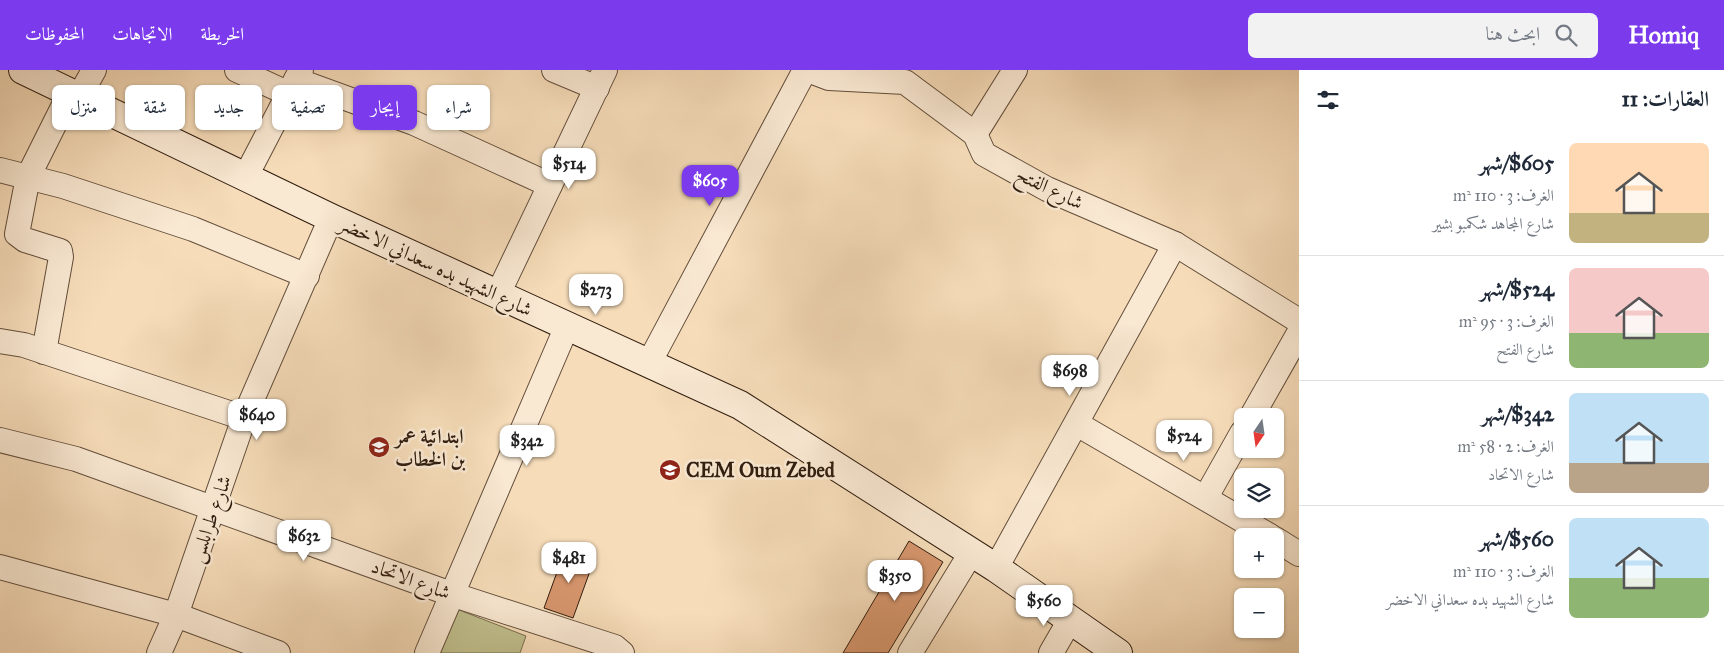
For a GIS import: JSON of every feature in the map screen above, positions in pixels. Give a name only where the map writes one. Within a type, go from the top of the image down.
[{"type":"main road","name":"شارع الشهيد بده سعداني الاخضر","points":[[22,70],[53,85]]},
{"type":"main road","name":"شارع الشهيد بده سعداني الاخضر","points":[[115,114],[331,218],[740,405],[996,568],[1118,653]]},
{"type":"street","points":[[82,85],[94,70]]},
{"type":"street","points":[[237,70],[295,82],[414,123],[550,185]]},
{"type":"street","points":[[498,294],[601,79],[554,70]]},
{"type":"street","points":[[649,363],[806,70]]},
{"type":"street","name":"شارع الفتح","points":[[806,70],[829,78],[908,76],[975,134],[984,154],[1031,180],[1175,244],[1299,321]]},
{"type":"street","points":[[975,134],[1015,70]]},
{"type":"street","points":[[246,176],[295,82]]},
{"type":"street","points":[[44,352],[61,257],[57,248],[25,240],[17,234],[28,177],[54,130]]},
{"type":"street","points":[[0,170],[63,186],[193,229],[306,276]]},
{"type":"street","name":"شارع طرابلس","points":[[159,653],[176,616],[215,509],[244,418],[331,218]]},
{"type":"street","points":[[996,568],[1175,244]]},
{"type":"street","points":[[427,653],[567,326]]},
{"type":"street","points":[[1257,408],[1299,333]]},
{"type":"street","points":[[0,342],[44,352],[244,418]]},
{"type":"street","points":[[1077,424],[1257,528]]},
{"type":"street","name":"شارع الاتحاد","points":[[0,440],[76,459],[452,594],[615,647],[622,653]]},
{"type":"street","points":[[1206,497],[1234,447]]},
{"type":"street","points":[[1284,545],[1299,554]]},
{"type":"street","points":[[910,653],[971,552]]},
{"type":"street","points":[[0,567],[176,616],[278,653]]},
{"type":"street","points":[[1051,653],[1070,620]]},
{"type":"shaded area","points":[[454,608],[526,636],[520,653],[436,653]]},
{"type":"building","points":[[909,541],[943,562],[888,653],[843,653]]},
{"type":"building","points":[[565,550],[594,560],[573,618],[544,608]]},
{"type":"place","name":"ابتدائية عمر بن الخطاب","points":[[379,447]]},
{"type":"place","name":"CEM Oum Zebed","points":[[670,470]]}]
